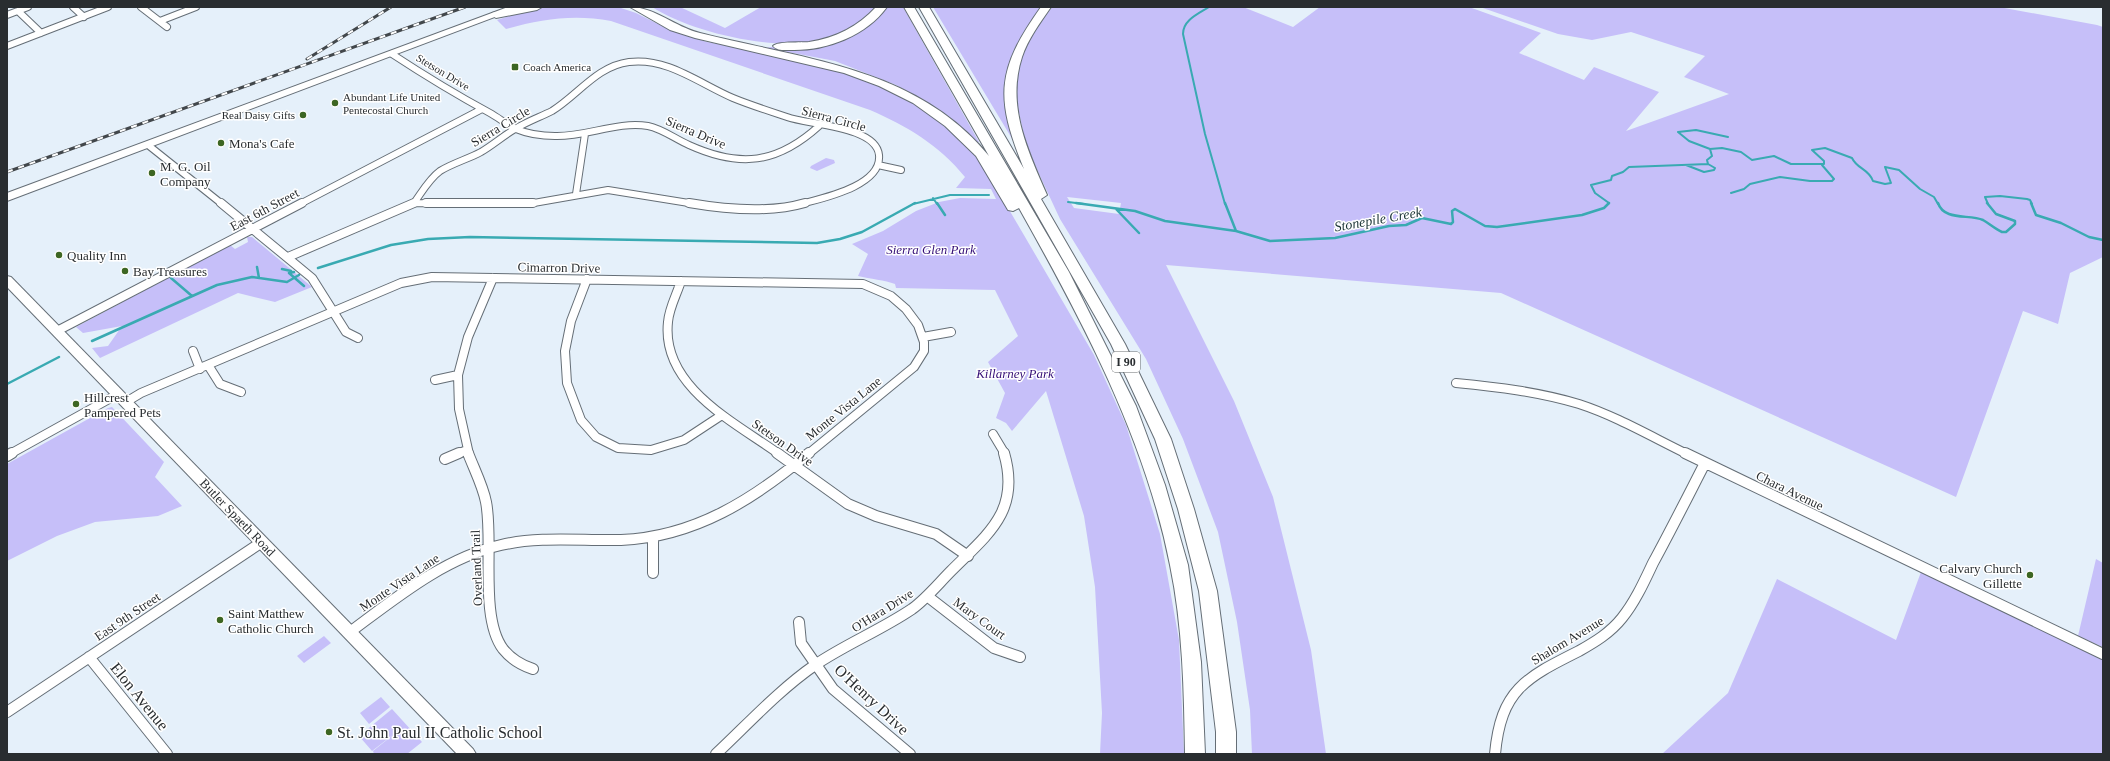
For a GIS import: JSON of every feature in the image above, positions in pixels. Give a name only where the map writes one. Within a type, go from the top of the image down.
[{"type":"highway","points":[[496,15],[537,7]]},
{"type":"highway","name":"I 90","points":[[623,7],[646,11]]},
{"type":"highway","name":"I 90","points":[[635,7],[646,11],[674,28],[695,35],[817,60],[858,72],[893,86],[944,118],[981,154],[1110,366]]},
{"type":"highway","points":[[646,11],[708,34],[783,46],[828,42],[848,34],[874,18],[882,7]]},
{"type":"highway","name":"I 90","points":[[909,7],[1062,272],[1110,366],[1128,406],[1157,485],[1179,565],[1192,662],[1195,754]]},
{"type":"highway","name":"I 90","points":[[924,7],[1118,344],[1163,439],[1186,509],[1208,591],[1226,732],[1226,754]]},
{"type":"highway","name":"I 90","points":[[1046,7],[1022,42],[1015,58],[1009,93],[1017,140],[1046,206],[1050,228]]},
{"type":"main road","points":[[7,197],[516,7]]},
{"type":"main road","name":"Butler Spaeth Road","points":[[7,280],[468,754]]},
{"type":"street","points":[[7,15],[28,7]]},
{"type":"street","points":[[73,7],[84,17]]},
{"type":"street","points":[[7,46],[108,7]]},
{"type":"street","points":[[160,21],[196,7]]},
{"type":"street","points":[[144,8],[167,27]]},
{"type":"street","points":[[18,11],[41,33]]},
{"type":"street","name":"Stetson Drive","points":[[392,54],[482,109]]},
{"type":"street","name":"Sierra Circle","points":[[414,203],[431,179],[441,171],[481,152],[516,128],[553,110],[604,70],[629,62],[645,61],[669,66],[733,98],[792,119],[858,134],[869,140],[877,147],[879,156],[878,166]]},
{"type":"street","name":"Sierra Drive","points":[[482,109],[516,128],[544,135],[561,136],[585,134],[626,126],[644,125],[655,127],[688,145],[721,158],[740,160],[761,159],[780,154],[807,139],[819,126]]},
{"type":"street","name":"East 6th Street","points":[[57,331],[482,109]]},
{"type":"street","points":[[625,119],[626,126]]},
{"type":"street","points":[[576,194],[585,134]]},
{"type":"street","points":[[148,145],[312,278],[346,332],[358,338]]},
{"type":"street","points":[[288,257],[394,210],[414,203],[528,204],[576,194],[608,190],[713,207],[775,208],[802,204],[840,193],[872,175],[878,166],[901,170]]},
{"type":"street","name":"Cimarron Drive","points":[[7,456],[122,398],[204,367],[401,283],[424,278],[587,279],[862,284],[884,292],[899,303],[919,326]]},
{"type":"street","name":"Overland Trail","points":[[493,278],[468,337],[458,375],[459,408],[467,450],[486,502],[491,612],[495,633],[503,649],[508,654],[519,664],[533,669]]},
{"type":"street","points":[[587,279],[571,321],[565,351],[567,382],[581,420],[596,437],[618,448],[651,450],[684,440],[722,414]]},
{"type":"street","name":"Stetson Drive","points":[[681,281],[668,321],[669,347],[681,376],[703,400],[848,504],[876,516],[936,534],[968,556]]},
{"type":"street","name":"Monte Vista Lane","points":[[350,632],[413,586],[438,570],[489,548],[525,541],[623,540],[654,537],[680,531],[719,516],[751,497],[794,465],[914,367],[924,352],[923,337],[919,326]]},
{"type":"street","points":[[923,337],[951,332]]},
{"type":"street","points":[[193,351],[215,380],[226,389],[241,392]]},
{"type":"street","points":[[435,380],[458,375]]},
{"type":"street","name":"Chara Avenue","points":[[1456,383],[1513,389],[1576,402],[2103,654]]},
{"type":"street","name":"O'Hara Drive","points":[[716,754],[773,699],[816,666],[912,608],[927,596],[993,530],[1004,510],[1009,490],[1008,466],[1003,449],[993,434]]},
{"type":"street","points":[[445,459],[467,450]]},
{"type":"street","name":"Shalom Avenue","points":[[1495,754],[1499,725],[1506,706],[1517,689],[1553,663],[1604,636],[1618,624],[1630,608],[1705,463]]},
{"type":"street","points":[[653,572],[654,537]]},
{"type":"street","name":"East 9th Street","points":[[7,712],[262,542]]},
{"type":"street","name":"Mary Court","points":[[927,596],[994,648],[1020,657]]},
{"type":"street","name":"O'Henry Drive","points":[[799,622],[802,643],[816,666],[833,688],[910,754]]},
{"type":"street","name":"Elon Avenue","points":[[89,657],[167,754]]},
{"type":"green space","points":[[548,7],[621,8],[636,13],[670,30],[707,42],[832,66],[907,96],[939,119],[976,153],[1094,355],[1126,425],[1160,534],[1179,640],[1184,754],[1100,754],[1102,713],[1095,587],[1084,516],[1046,391],[1012,431],[1006,423],[996,418],[1005,393],[988,362],[1018,336],[995,290],[896,288],[895,284],[858,276],[868,254],[852,244],[883,231],[916,211],[939,202],[960,198],[996,199],[991,189],[956,188],[965,177],[944,155],[909,130],[870,110],[611,21],[571,18],[545,20],[506,29],[497,20],[528,10]]},
{"type":"green space","points":[[652,7],[680,7],[725,28],[761,7],[879,7],[870,17],[847,32],[823,41],[773,43],[746,40],[719,34],[671,17]]},
{"type":"green space","points":[[885,7],[903,7],[979,142],[974,143],[946,116],[923,100],[896,85],[835,61],[767,48],[840,39],[865,28]]},
{"type":"green space","points":[[933,7],[1042,7],[1020,38],[1008,71],[1005,88],[1005,105],[1008,123],[1014,142]]},
{"type":"green space","points":[[1052,7],[1243,7],[1293,27],[1320,7],[1469,7],[1541,33],[1519,53],[1584,80],[1594,67],[1659,92],[1626,131],[1729,94],[1684,77],[1705,56],[1631,32],[1592,40],[1558,34],[1480,7],[1999,7],[2097,25],[2103,27],[2103,257],[2070,273],[2058,324],[2023,311],[1956,497],[1501,293],[1166,265],[1234,401],[1273,497],[1311,650],[1326,754],[1252,754],[1250,710],[1237,622],[1218,532],[1183,439],[1146,359],[1060,219],[1026,146],[1015,94],[1020,59],[1027,42]],"holes":[[[1067,197],[1121,203],[1119,214],[1074,208]]]},
{"type":"green space","points":[[826,158],[834,160],[835,163],[817,171],[810,168],[811,166]]},
{"type":"green space","points":[[247,237],[252,237],[312,287],[275,302],[238,293],[100,358],[92,348],[108,346],[122,326],[83,333],[76,327],[230,245],[235,249],[248,242]]},
{"type":"green space","points":[[112,407],[164,462],[155,477],[182,506],[158,516],[95,522],[57,536],[7,561],[7,464]]},
{"type":"green space","points":[[2096,559],[2103,563],[2103,647],[2078,636]]},
{"type":"green space","points":[[1921,572],[2103,659],[2103,754],[1662,754],[1728,693],[1777,579],[1896,640]]},
{"type":"green space","points":[[324,636],[331,643],[304,663],[297,656]]},
{"type":"green space","points":[[381,697],[390,707],[369,724],[360,713]]},
{"type":"green space","points":[[392,709],[422,742],[407,754],[374,754],[373,751],[403,727],[372,751],[359,736]]},
{"type":"waterway","points":[[1209,7],[1188,21],[1183,34],[1205,134],[1225,204]]},
{"type":"waterway","name":"Stonepile Creek","points":[[1710,149],[1689,141],[1678,132],[1696,130],[1728,137]]},
{"type":"waterway","name":"Stonepile Creek","points":[[1710,149],[1722,148],[1741,152],[1752,160],[1774,156],[1791,164],[1824,164],[1824,161],[1812,150],[1825,148],[1852,158],[1857,165],[1869,174],[1873,181],[1885,184],[1891,183],[1885,167],[1899,170],[1920,189],[1934,197],[1938,204]]},
{"type":"waterway","name":"Stonepile Creek","points":[[1708,164],[1707,160],[1712,156],[1710,149]]},
{"type":"waterway","name":"Stonepile Creek","points":[[1236,231],[1270,241],[1335,238],[1389,226],[1406,225],[1422,218],[1451,224],[1453,222],[1452,211],[1455,209],[1485,226],[1497,227],[1582,215],[1604,208],[1609,203],[1595,193],[1591,185],[1611,180],[1612,176],[1623,172],[1629,167],[1708,164]]},
{"type":"waterway","name":"Stonepile Creek","points":[[1686,165],[1704,172],[1714,170],[1715,168],[1708,164]]},
{"type":"waterway","name":"Stonepile Creek","points":[[1731,193],[1744,189],[1750,184],[1780,177],[1810,181],[1832,181],[1834,179],[1822,165]]},
{"type":"waterway","points":[[934,199],[950,195],[989,195]]},
{"type":"waterway","name":"Stonepile Creek","points":[[1988,204],[1985,197],[2000,196],[2027,199],[2030,200],[2032,204]]},
{"type":"waterway","points":[[913,204],[934,199]]},
{"type":"waterway","points":[[934,199],[937,204]]},
{"type":"waterway","points":[[1068,202],[1076,203]]},
{"type":"waterway","points":[[937,203],[945,215]]},
{"type":"waterway","points":[[1076,203],[1084,204]]},
{"type":"waterway","name":"Stonepile Creek","points":[[1076,203],[1135,211],[1165,221],[1236,231]]},
{"type":"waterway","points":[[1225,203],[1236,231]]},
{"type":"waterway","name":"Stonepile Creek","points":[[1938,203],[1941,209],[1951,215],[1977,218],[2002,232],[2006,232],[2015,224],[2015,221],[1996,214],[1987,203]]},
{"type":"waterway","name":"Stonepile Creek","points":[[2031,203],[2036,215],[2061,223],[2089,237],[2103,240]]},
{"type":"waterway","points":[[318,268],[391,245],[428,239],[470,237],[817,243],[840,239],[862,232],[913,204]]},
{"type":"waterway","points":[[1116,209],[1139,233]]},
{"type":"waterway","points":[[257,267],[259,278]]},
{"type":"waterway","points":[[282,269],[291,271]]},
{"type":"waterway","points":[[294,272],[289,273],[294,278]]},
{"type":"waterway","points":[[294,278],[299,275]]},
{"type":"waterway","points":[[92,341],[217,285],[252,277],[259,278]]},
{"type":"waterway","points":[[171,278],[192,296]]},
{"type":"waterway","points":[[259,278],[287,282],[294,278]]},
{"type":"waterway","points":[[294,278],[304,286]]},
{"type":"waterway","points":[[7,384],[59,357]]},
{"type":"railway","points":[[307,59],[391,7]]},
{"type":"railway","points":[[7,172],[465,7]]},
{"type":"place","name":"Coach America","points":[[515,67]]},
{"type":"place","name":"Abundant Life United Pentecostal Church","points":[[335,103]]},
{"type":"place","name":"Real Daisy Gifts","points":[[303,115]]},
{"type":"place","name":"Mona's Cafe","points":[[221,143]]},
{"type":"place","name":"M. G. Oil Company","points":[[152,173]]},
{"type":"place","name":"Quality Inn","points":[[59,255]]},
{"type":"place","name":"Bay Treasures","points":[[125,271]]},
{"type":"place","name":"Hillcrest Pampered Pets","points":[[76,404]]},
{"type":"place","name":"Calvary Church Gillette","points":[[2030,575]]},
{"type":"place","name":"Saint Matthew Catholic Church","points":[[220,620]]},
{"type":"place","name":"St. John Paul II Catholic School","points":[[329,732]]},
{"type":"park label","name":"Sierra Glen Park","points":[[931,249]]},
{"type":"park label","name":"Killarney Park","points":[[1015,373]]}]
